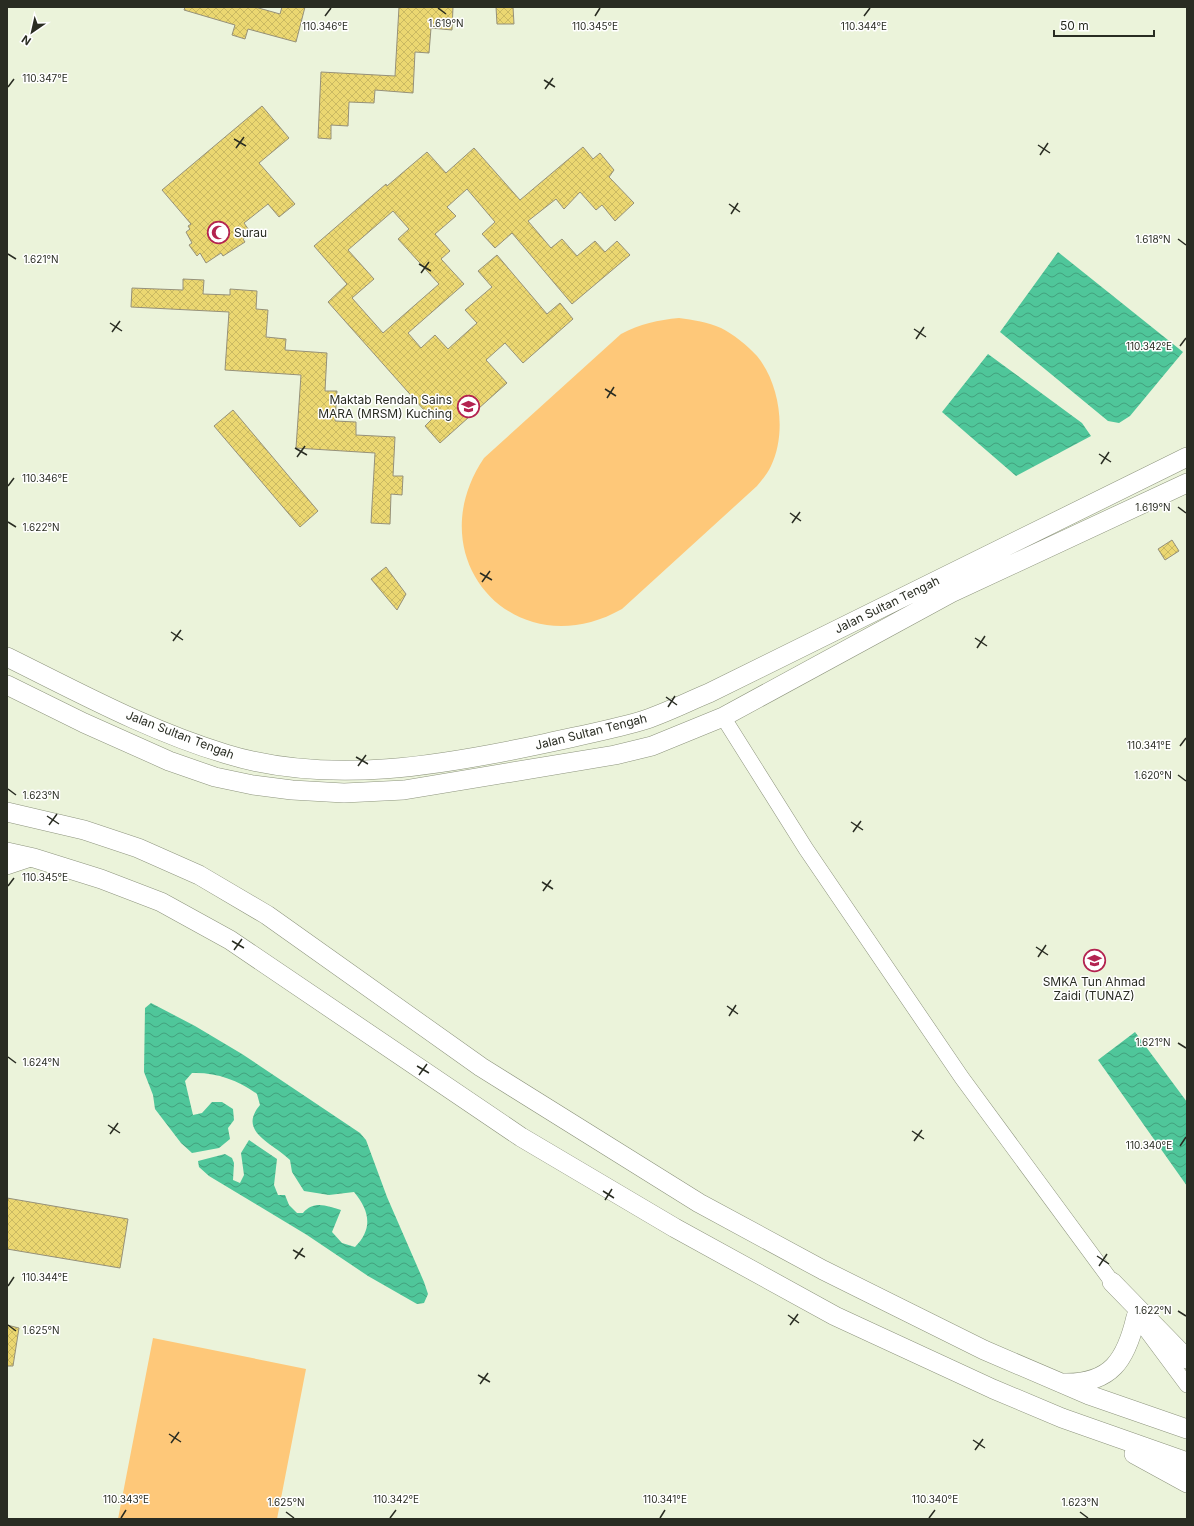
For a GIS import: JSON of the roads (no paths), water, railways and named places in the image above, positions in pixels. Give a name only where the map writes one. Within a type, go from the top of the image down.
[{"type":"main road","name":"Jalan Sultan Tengah","points":[[7,657],[107,707],[152,727],[227,754],[265,764],[295,769],[329,771],[402,767],[488,756],[642,721],[709,693],[1187,458]]},
{"type":"main road","name":"Jalan Sultan Tengah","points":[[7,685],[84,723],[169,761],[216,777],[253,785],[292,790],[369,792],[404,790],[615,755],[652,746],[724,718],[951,593],[1187,483]]},
{"type":"main road","points":[[7,812],[84,830],[138,848],[199,875],[267,914],[481,1067],[699,1203],[823,1270],[984,1350],[1060,1383],[1187,1430]]},
{"type":"main road","points":[[7,852],[34,858],[101,879],[161,902],[230,940],[521,1137],[675,1228],[835,1316],[993,1389],[1062,1418],[1187,1462]]},
{"type":"main road","points":[[1112,1282],[1187,1359]]},
{"type":"main road","points":[[1060,1383],[1080,1383],[1092,1380],[1119,1362],[1127,1350],[1136,1317]]},
{"type":"main road","points":[[1062,1418],[1161,1468],[1187,1483]]},
{"type":"street","points":[[724,718],[806,849],[962,1078],[1187,1385]]},
{"type":"street","points":[[7,867],[34,858]]},
{"type":"water","points":[[1058,252],[1183,352],[1130,416],[1119,423],[1108,421],[1000,332]]},
{"type":"water","points":[[988,354],[1082,423],[1091,436],[1016,476],[942,412]]},
{"type":"water","points":[[151,1003],[195,1026],[242,1054],[360,1133],[366,1140],[387,1197],[424,1282],[428,1294],[424,1303],[417,1304],[368,1276],[307,1235],[209,1176],[199,1167],[198,1161],[225,1154],[232,1158],[234,1163],[233,1180],[240,1183],[244,1175],[241,1153],[249,1140],[277,1159],[274,1185],[278,1195],[285,1195],[289,1205],[297,1213],[303,1213],[307,1209],[316,1205],[341,1210],[332,1232],[342,1243],[355,1247],[365,1233],[367,1227],[366,1213],[354,1192],[329,1195],[304,1191],[292,1172],[290,1160],[260,1136],[255,1130],[253,1123],[254,1114],[260,1105],[257,1094],[234,1081],[210,1074],[192,1073],[185,1081],[193,1115],[202,1113],[212,1102],[222,1102],[233,1109],[234,1120],[228,1128],[230,1139],[219,1148],[192,1153],[181,1143],[155,1109],[153,1095],[144,1072],[145,1008]]},
{"type":"water","points":[[1135,1032],[1187,1102],[1187,1186],[1098,1060]]},
{"type":"place","name":"Surau","points":[[218,233]]},
{"type":"place","name":"Maktab Rendah Sains MARA (MRSM) Kuching","points":[[468,407]]},
{"type":"place","name":"SMKA Tun Ahmad Zaidi (TUNAZ)","points":[[1094,961]]}]
